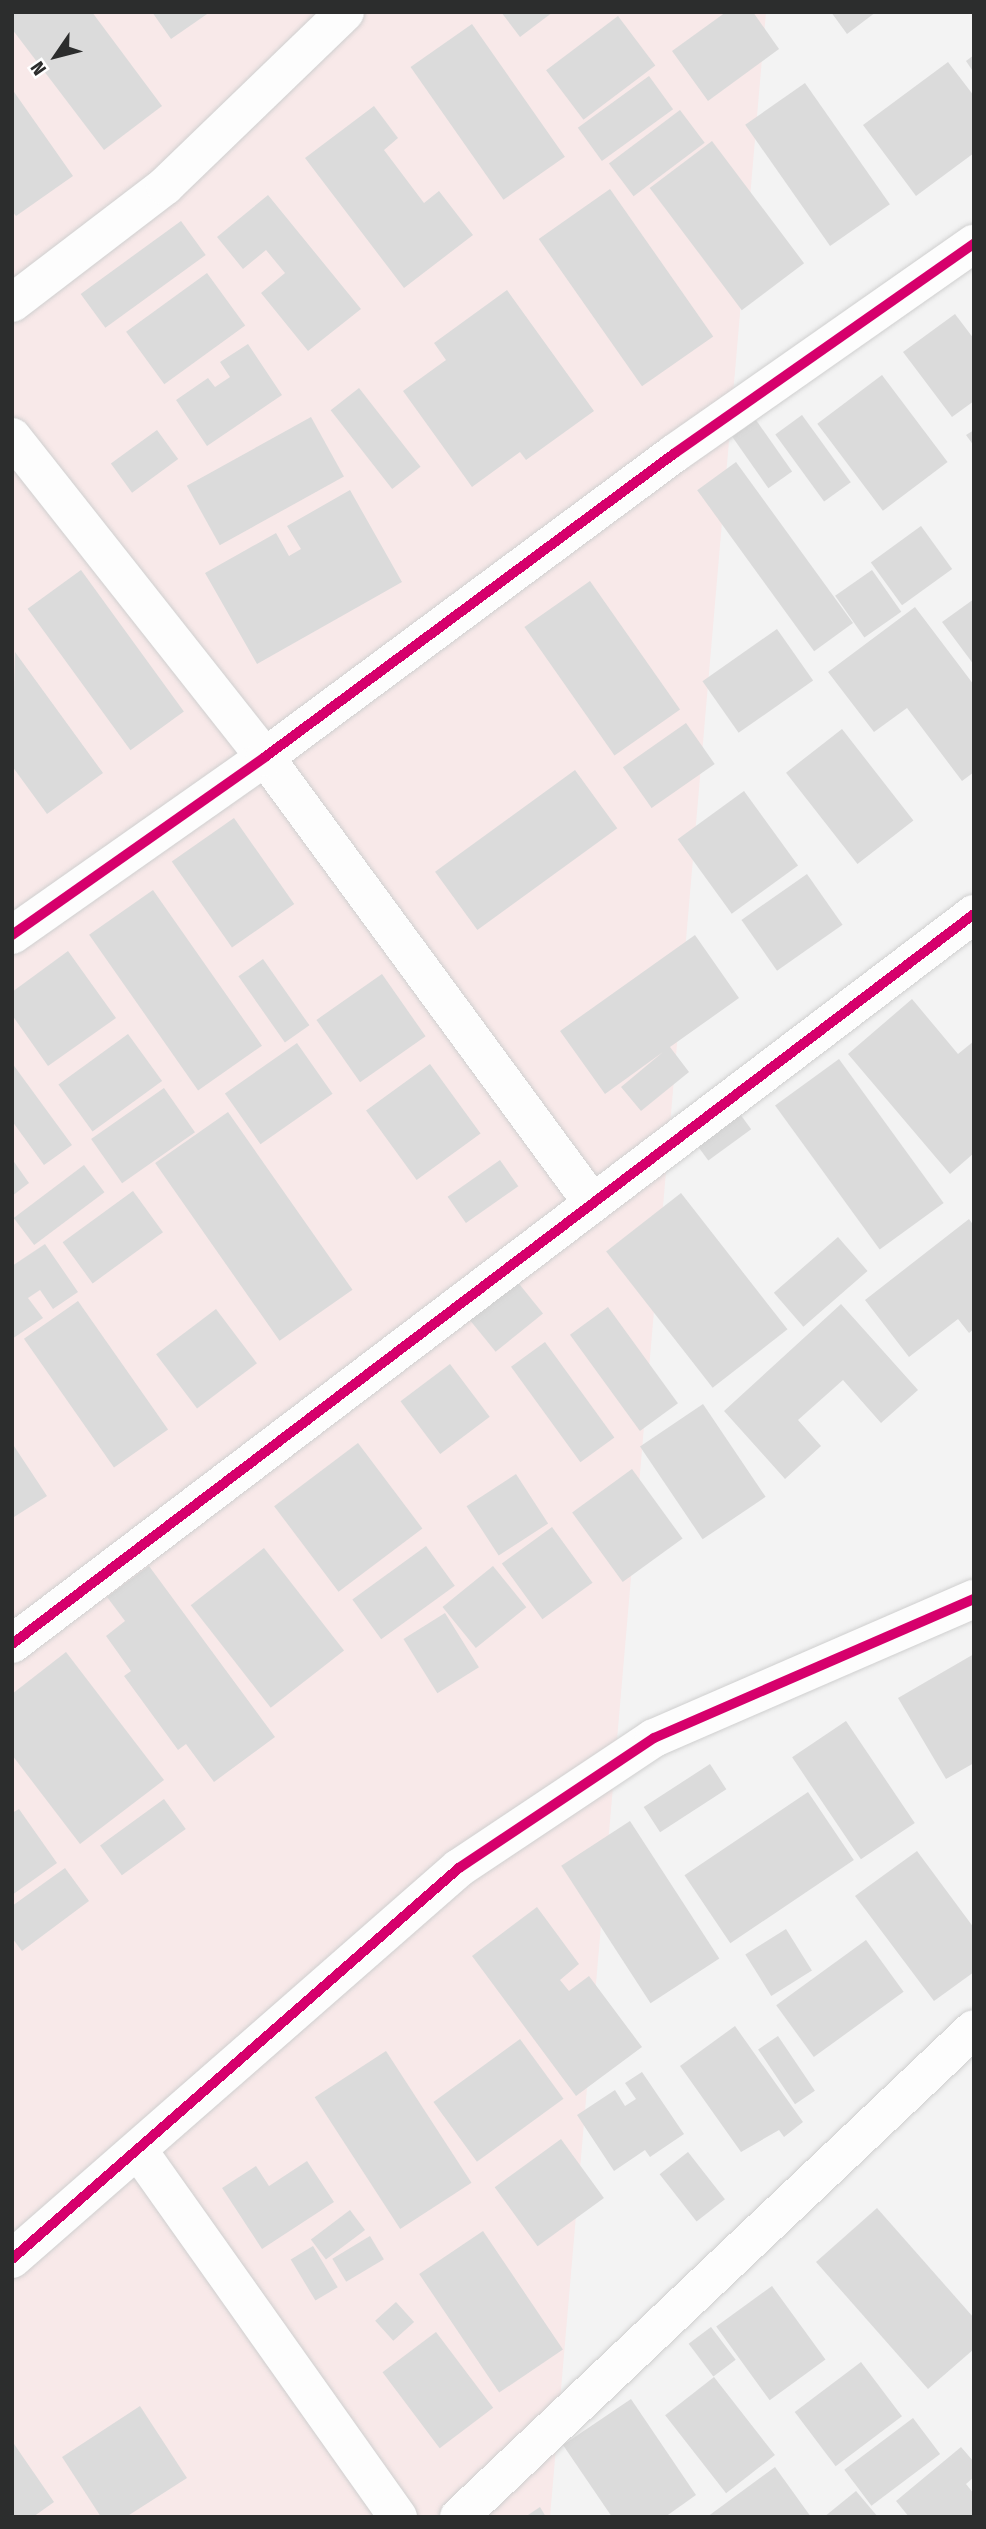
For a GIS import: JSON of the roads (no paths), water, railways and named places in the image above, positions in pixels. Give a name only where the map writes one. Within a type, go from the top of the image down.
[{"type":"street","points":[[12,303],[165,186],[345,12]]},
{"type":"street","points":[[12,935],[265,757],[675,453],[974,244]]},
{"type":"street","points":[[12,437],[265,757],[591,1201]]},
{"type":"street","points":[[12,1644],[591,1201],[974,914]]},
{"type":"street","points":[[12,2259],[459,1868],[654,1738],[974,1598]]},
{"type":"street","points":[[459,2517],[974,2029]]},
{"type":"street","points":[[138,2150],[398,2517]]}]
